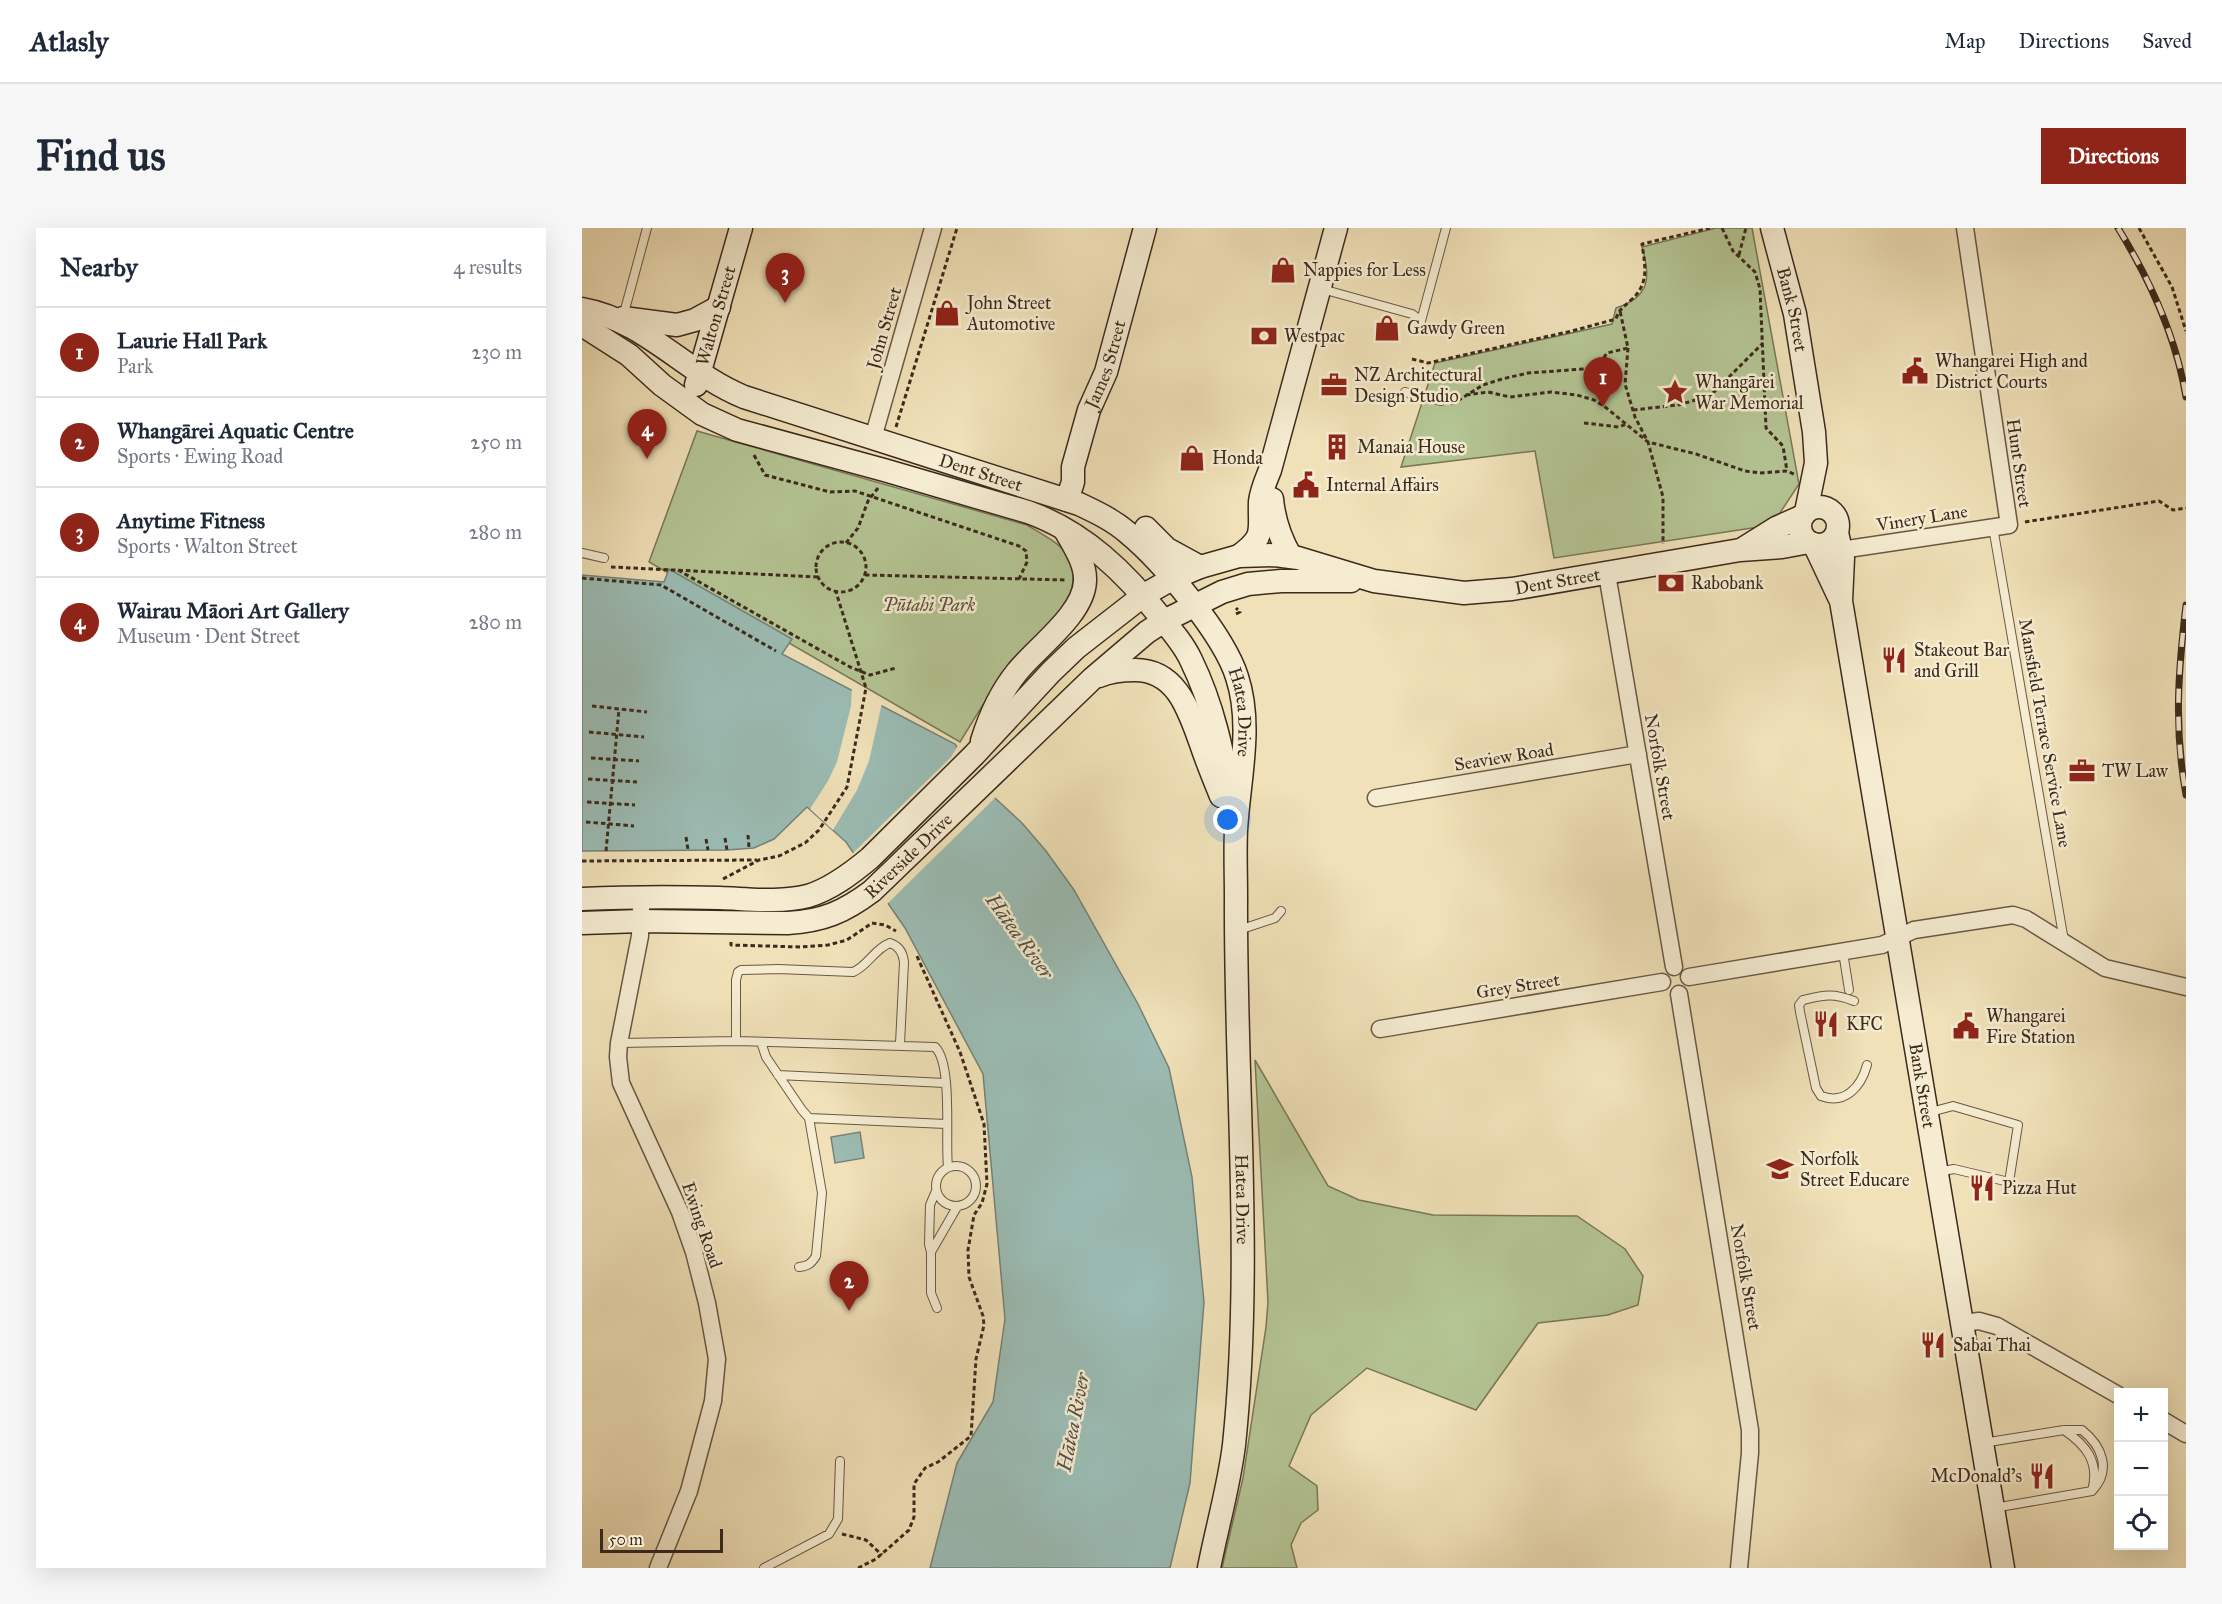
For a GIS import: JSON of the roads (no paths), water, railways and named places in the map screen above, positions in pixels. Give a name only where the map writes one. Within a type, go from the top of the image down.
[{"type":"main road","name":"Walton Street","points":[[689,405],[741,228]]},
{"type":"main road","name":"James Street","points":[[1067,500],[1073,482],[1073,467],[1089,410],[1106,372],[1145,228]]},
{"type":"main road","points":[[1239,556],[1253,545],[1262,526],[1260,500],[1336,228]]},
{"type":"main road","name":"Bank Street","points":[[1772,228],[1795,314],[1814,432],[1826,539],[1841,601],[2003,1568]]},
{"type":"main road","points":[[614,318],[677,325],[695,320],[719,307]]},
{"type":"main road","name":"Dent Street","points":[[582,309],[614,318],[656,342],[725,390],[1067,500],[1109,519],[1155,558],[1172,579],[1200,567],[1239,556],[1275,555],[1291,557],[1374,581]]},
{"type":"main road","name":"Dent Street","points":[[582,325],[629,355],[662,385],[702,414],[737,430],[884,470],[1047,519],[1091,546],[1125,575],[1144,596]]},
{"type":"main road","name":"Bank Street","points":[[1804,514],[1816,463]]},
{"type":"main road","points":[[1270,470],[1274,518],[1291,557]]},
{"type":"main road","points":[[1067,500],[1092,499],[1110,503],[1124,510],[1172,552],[1200,567]]},
{"type":"main road","points":[[1804,514],[1800,527],[1804,538],[1826,539]]},
{"type":"main road","name":"Dent Street","points":[[1740,550],[1804,514]]},
{"type":"main road","points":[[977,752],[989,717],[1001,693],[1017,671],[1066,620],[1079,600],[1085,580],[1081,563],[1064,529]]},
{"type":"main road","name":"Dent Street","points":[[1164,621],[1226,590],[1248,584],[1281,581],[1374,581],[1464,593],[1504,590],[1740,550],[1782,548],[1826,539]]},
{"type":"main road","name":"Riverside Drive","points":[[582,898],[783,899],[808,896],[825,889],[853,873],[870,858],[977,752],[1076,648],[1144,596],[1172,579]]},
{"type":"main road","name":"Hatea Drive","points":[[1172,579],[1225,649],[1240,687],[1245,729],[1236,830],[1242,1340],[1233,1448],[1209,1568]]},
{"type":"main road","name":"Hatea Drive","points":[[1144,596],[1182,643],[1211,708],[1224,756],[1236,830]]},
{"type":"main road","name":"Riverside Drive","points":[[582,923],[812,922],[835,914],[872,891],[1093,678],[1147,632],[1164,621]]},
{"type":"main road","points":[[1093,678],[1121,670],[1142,670],[1163,677],[1175,689],[1189,711],[1236,830]]},
{"type":"street","name":"John Street","points":[[873,438],[933,228]]},
{"type":"street","name":"Hunt Street","points":[[1965,228],[2001,526]]},
{"type":"street","name":"Vinery Lane","points":[[1826,539],[2001,526]]},
{"type":"street","name":"Norfolk Street","points":[[1607,573],[1674,967]]},
{"type":"street","name":"Seaview Road","points":[[1376,798],[1638,754]]},
{"type":"street","name":"Ewing Road","points":[[641,897],[640,936],[619,1043],[621,1083],[680,1212],[694,1252],[717,1359],[714,1401],[692,1481],[658,1568]]},
{"type":"street","points":[[1689,977],[1882,945],[1914,930],[2013,915],[2026,919],[2105,968],[2186,987]]},
{"type":"street","points":[[1674,967],[1682,968],[1689,977],[1686,989],[1679,994],[1666,990],[1662,982],[1666,970],[1674,967]]},
{"type":"street","name":"Grey Street","points":[[1380,1029],[1662,982]]},
{"type":"street","name":"Norfolk Street","points":[[1679,994],[1750,1430],[1750,1453],[1739,1568]]},
{"type":"street","points":[[1962,1323],[1979,1321],[1997,1326],[2114,1393]]},
{"type":"street","points":[[2168,1424],[2186,1434]]},
{"type":"lane","points":[[614,318],[647,228]]},
{"type":"lane","points":[[1320,289],[1412,314],[1421,321],[1446,228]]},
{"type":"lane","points":[[1405,392],[1441,401]]},
{"type":"lane","name":"Mansfield Terrace Service Lane","points":[[2001,526],[2065,945]]},
{"type":"lane","points":[[582,553],[604,562]]},
{"type":"lane","points":[[1236,932],[1275,918],[1281,911]]},
{"type":"lane","points":[[736,1041],[738,972],[754,968],[857,971],[890,943],[898,946],[904,962],[900,1044]]},
{"type":"lane","points":[[1843,952],[1849,990]]},
{"type":"lane","points":[[1854,1001],[1836,994],[1803,1000],[1799,1005],[1816,1088],[1821,1096],[1829,1099],[1838,1099],[1847,1095],[1857,1088],[1867,1065]]},
{"type":"lane","points":[[619,1043],[736,1041],[900,1044],[935,1047],[943,1059],[948,1167]]},
{"type":"lane","points":[[760,1042],[766,1057],[809,1118],[822,1192],[816,1256],[806,1266],[799,1267]]},
{"type":"lane","points":[[778,1075],[945,1083]]},
{"type":"lane","points":[[1927,1113],[1953,1106],[2018,1125],[2009,1182],[1954,1169],[1936,1172]]},
{"type":"lane","points":[[809,1118],[946,1124]]},
{"type":"lane","points":[[931,1252],[957,1207],[970,1201],[975,1195],[976,1181],[969,1169],[962,1166],[948,1167],[938,1177],[930,1211],[931,1293],[937,1308]]},
{"type":"lane","points":[[936,1191],[944,1203],[957,1207]]},
{"type":"lane","points":[[1982,1443],[2064,1430],[2082,1430],[2098,1448],[2103,1463],[2099,1484],[2092,1491],[1993,1508]]},
{"type":"lane","points":[[764,1568],[829,1534],[838,1518],[840,1461]]},
{"type":"water","name":"Hātea River","points":[[669,569],[792,639],[782,654],[955,744],[995,798],[1022,823],[1074,890],[1138,1004],[1169,1068],[1192,1177],[1204,1302],[1190,1483],[1170,1568],[930,1568],[957,1463],[993,1402],[1005,1319],[983,1074],[905,928],[846,842],[807,807],[774,839],[754,848],[582,851],[582,575],[664,582]]},
{"type":"water","points":[[860,1132],[864,1158],[835,1163],[831,1137]]},
{"type":"railway","points":[[2118,228],[2141,268],[2169,330],[2186,397]]},
{"type":"railway","points":[[2186,605],[2178,700],[2180,747],[2186,795]]},
{"type":"place","name":"Nappies for Less","points":[[1283,270]]},
{"type":"place","name":"Anytime Fitness","points":[[785,303]]},
{"type":"place","name":"John Street Automotive","points":[[947,313]]},
{"type":"place","name":"Gawdy Green","points":[[1387,328]]},
{"type":"place","name":"Westpac","points":[[1264,336]]},
{"type":"place","name":"Whangarei High and District Courts","points":[[1915,371]]},
{"type":"place","name":"NZ Architectural Design Studio","points":[[1334,385]]},
{"type":"place","name":"Whangārei War Memorial","points":[[1675,392]]},
{"type":"place","name":"Laurie Hall Park","points":[[1603,407]]},
{"type":"place","name":"Manaia House","points":[[1337,447]]},
{"type":"place","name":"Honda","points":[[1192,458]]},
{"type":"place","name":"Wairau Māori Art Gallery","points":[[647,459]]},
{"type":"place","name":"Internal Affairs","points":[[1306,485]]},
{"type":"place","name":"Rabobank","points":[[1671,583]]},
{"type":"place","name":"Stakeout Bar and Grill","points":[[1894,660]]},
{"type":"place","name":"TW Law","points":[[2082,771]]},
{"type":"place","name":"KFC","points":[[1826,1024]]},
{"type":"place","name":"Whangarei Fire Station","points":[[1966,1026]]},
{"type":"place","name":"Norfolk Street Educare","points":[[1780,1169]]},
{"type":"place","name":"Pizza Hut","points":[[1982,1188]]},
{"type":"place","name":"Whangārei Aquatic Centre","points":[[849,1311]]},
{"type":"place","name":"Sabai Thai","points":[[1933,1345]]},
{"type":"place","name":"McDonald's","points":[[2042,1476]]},
{"type":"park label","name":"Pūtahi Park","points":[[929,605]]}]
